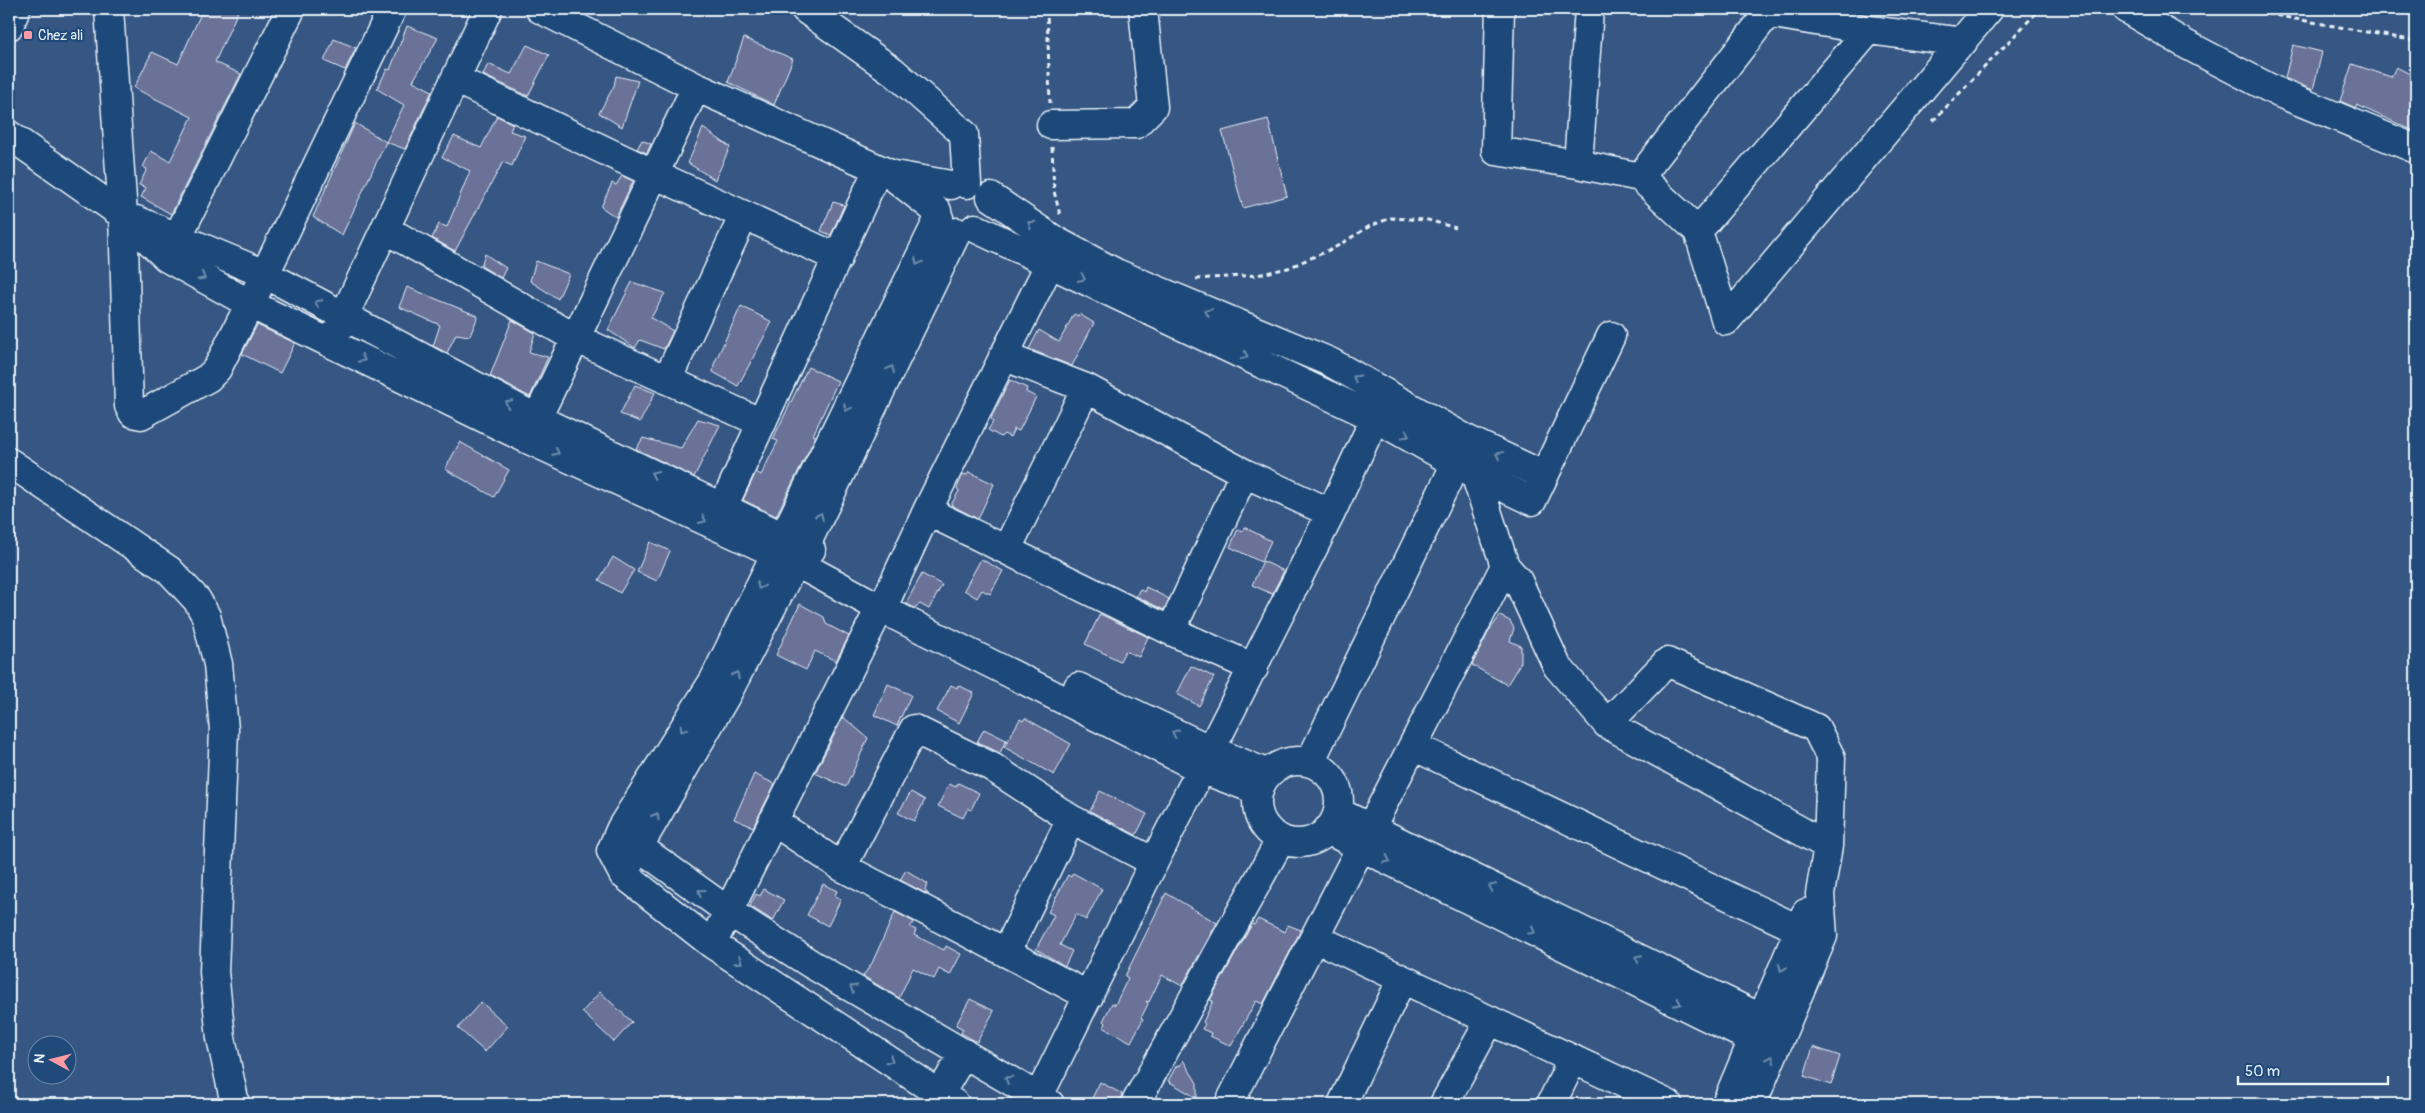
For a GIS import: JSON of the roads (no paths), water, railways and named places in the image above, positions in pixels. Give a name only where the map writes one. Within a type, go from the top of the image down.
[{"type":"street","points":[[9,26],[16,9]]},
{"type":"street","points":[[108,9],[123,215],[129,406],[133,413],[144,413],[208,378],[217,369],[265,274],[392,9]]},
{"type":"street","points":[[172,247],[291,9]]},
{"type":"street","points":[[331,344],[488,9]]},
{"type":"street","points":[[540,9],[696,87],[884,171],[952,222],[1056,242]]},
{"type":"street","points":[[805,9],[894,72],[964,134],[959,184]]},
{"type":"street","points":[[1051,125],[1136,124],[1153,107],[1143,9]]},
{"type":"street","points":[[1500,9],[1496,151],[1578,164],[1640,177],[1698,231],[1726,320],[1989,9]]},
{"type":"street","points":[[1578,164],[1589,9]]},
{"type":"street","points":[[2126,9],[2186,45],[2279,93],[2416,149]]},
{"type":"street","points":[[1640,177],[1762,11],[1869,30],[1963,42]]},
{"type":"street","points":[[1698,231],[1869,30]]},
{"type":"street","points":[[455,79],[654,174],[838,258]]},
{"type":"street","points":[[532,428],[696,87]]},
{"type":"street","points":[[9,135],[172,247],[250,304],[331,344],[723,507],[790,550]]},
{"type":"street","points":[[884,171],[959,184],[980,192],[984,199],[991,197]]},
{"type":"street","points":[[723,507],[838,258],[884,171]]},
{"type":"street","points":[[952,222],[940,196],[959,184]]},
{"type":"street","points":[[952,222],[981,222],[991,197]]},
{"type":"street","points":[[991,197],[1056,242],[1116,273],[1330,362],[1380,406],[1532,501],[1611,336]]},
{"type":"street","points":[[667,380],[744,216]]},
{"type":"street","points":[[952,222],[790,550],[714,680],[630,837],[623,874],[712,944],[948,1099],[964,1053]]},
{"type":"street","points":[[385,228],[575,338],[762,423]]},
{"type":"street","points":[[712,944],[884,602],[926,511],[1004,356],[1056,242]]},
{"type":"street","points":[[172,247],[265,274],[344,317],[532,428],[790,550],[884,602],[1206,760],[1263,782]]},
{"type":"street","points":[[1004,356],[1086,388],[1244,473],[1331,513]]},
{"type":"street","points":[[1007,549],[1086,388]]},
{"type":"street","points":[[630,837],[728,911],[811,964],[964,1053],[1041,1102],[1089,996],[1154,862],[1331,513],[1380,406]]},
{"type":"street","points":[[1466,459],[1544,475]]},
{"type":"street","points":[[1466,459],[1505,566],[1518,581],[1557,666],[1607,724],[1828,846]]},
{"type":"street","points":[[1310,762],[1466,459]]},
{"type":"street","points":[[9,462],[169,570],[197,600],[206,616],[218,664],[224,730],[214,972],[221,1038],[235,1104]]},
{"type":"street","points":[[1171,631],[1244,473]]},
{"type":"street","points":[[926,511],[1007,549],[1171,631],[1254,668]]},
{"type":"street","points":[[1230,1104],[1505,566]]},
{"type":"street","points":[[1607,724],[1667,662],[1816,728],[1831,758],[1828,846],[1820,894],[1823,936],[1752,1104]]},
{"type":"street","points":[[842,867],[914,729],[992,767],[1071,819],[1154,862]]},
{"type":"street","points":[[1413,746],[1798,929]]},
{"type":"street","points":[[1298,760],[1310,762],[1330,776],[1336,787],[1339,800],[1332,821],[1314,840],[1297,843],[1281,839],[1270,831],[1261,819],[1258,806],[1263,782],[1286,762],[1298,760]]},
{"type":"street","points":[[1006,953],[1071,819]]},
{"type":"street","points":[[773,821],[842,867],[1089,996]]},
{"type":"street","points":[[1332,821],[1757,1029]]},
{"type":"street","points":[[1135,1104],[1281,839]]},
{"type":"street","points":[[1726,1104],[1803,917],[1820,894]]},
{"type":"street","points":[[1314,938],[1573,1059],[1660,1102]]},
{"type":"street","points":[[793,996],[811,964]]},
{"type":"street","points":[[1342,1104],[1402,979]]},
{"type":"street","points":[[866,1044],[885,1007]]},
{"type":"street","points":[[1444,1104],[1490,1020]]},
{"type":"street","points":[[1551,1104],[1573,1059]]},
{"type":"place","name":"Chez ali","points":[[28,35]]}]
